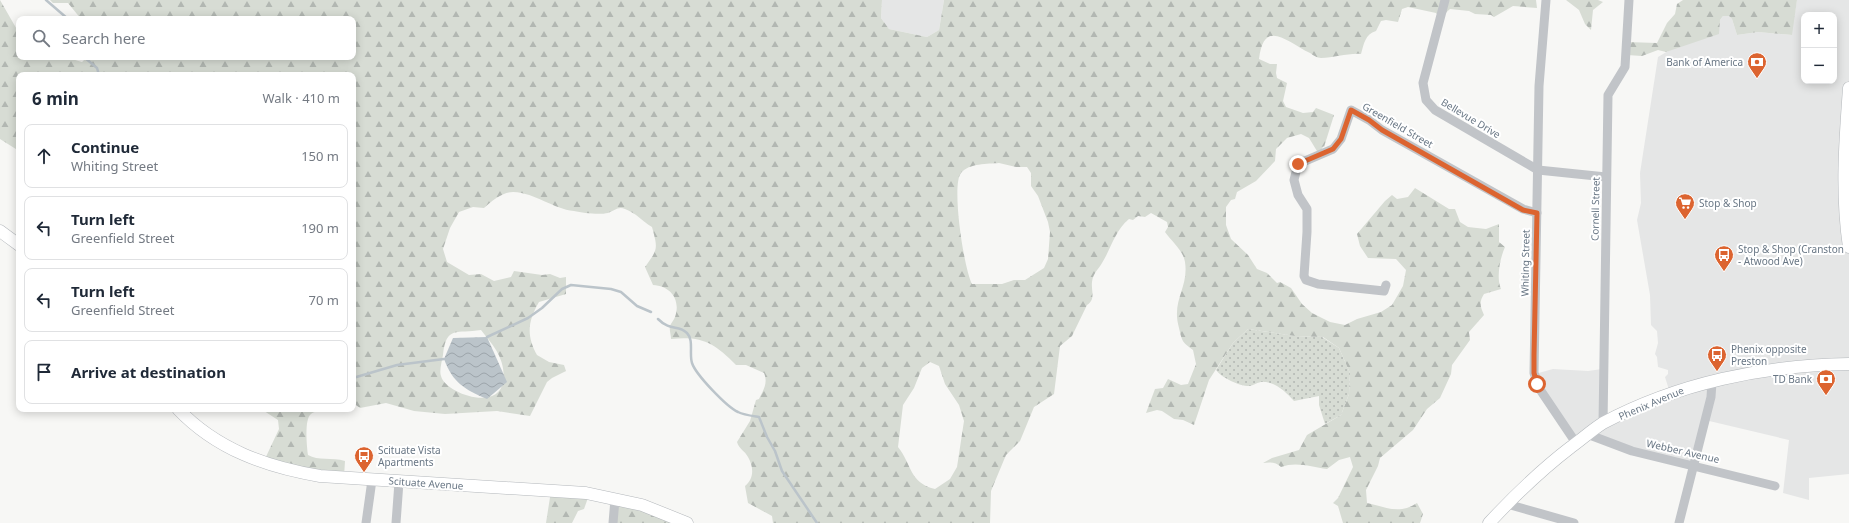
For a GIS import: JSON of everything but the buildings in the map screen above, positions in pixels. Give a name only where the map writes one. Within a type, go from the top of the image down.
[{"type":"main road","points":[[1849,88],[1844,146],[1843,186],[1849,247]]},
{"type":"main road","points":[[0,231],[16,243]]},
{"type":"main road","name":"Phenix Avenue","points":[[1490,523],[1539,472],[1587,434],[1603,424],[1634,409],[1686,388],[1712,382],[1786,368],[1849,364]]},
{"type":"main road","name":"Scituate Avenue","points":[[181,412],[195,425],[221,443],[272,466],[320,476],[586,493],[642,505],[687,523]]},
{"type":"street","name":"Bellevue Drive","points":[[1446,0],[1423,83],[1426,100],[1435,110],[1538,170],[1606,177]]},
{"type":"street","name":"Whiting Street","points":[[1546,0],[1539,86],[1534,373],[1537,384],[1576,443]]},
{"type":"street","name":"Cornell Street","points":[[1603,424],[1608,95],[1611,87],[1621,76],[1625,67],[1629,0]]},
{"type":"street","name":"Greenfield Street","points":[[1386,285],[1384,291],[1318,284],[1306,280],[1304,276],[1307,210],[1298,195],[1294,180],[1298,164],[1333,149],[1341,139],[1351,110],[1369,120],[1382,130],[1523,210],[1537,213]]},
{"type":"street","points":[[1679,523],[1711,397],[1712,382]]},
{"type":"street","name":"Webber Avenue","points":[[1587,434],[1622,448],[1775,486]]},
{"type":"street","points":[[366,523],[372,480]]},
{"type":"street","points":[[396,523],[399,482]]},
{"type":"street","points":[[613,523],[615,499]]},
{"type":"street","points":[[1507,504],[1574,523]]},
{"type":"shaded area","points":[[882,0],[944,0],[939,30],[927,37],[889,29],[881,18]]},
{"type":"shaded area","points":[[1797,0],[1849,0],[1849,474],[1809,478],[1809,500],[1783,493],[1789,440],[1705,420],[1693,467],[1587,439],[1579,443],[1535,374],[1553,369],[1588,371],[1602,369],[1606,422],[1670,393],[1665,377],[1668,374],[1668,370],[1658,367],[1657,357],[1655,354],[1658,343],[1657,331],[1651,325],[1650,295],[1637,220],[1641,203],[1640,173],[1658,57],[1720,20],[1723,16],[1729,16],[1732,19],[1737,35],[1758,32],[1791,35]]},
{"type":"green space","points":[[0,0],[16,28],[16,60],[75,60],[82,62],[84,60],[356,60],[356,16],[79,16],[68,3],[53,3],[50,0],[882,0],[881,18],[889,29],[927,37],[939,30],[944,0],[1536,0],[1537,8],[1513,6],[1494,17],[1491,15],[1475,14],[1469,11],[1450,9],[1440,18],[1436,13],[1408,7],[1402,9],[1398,22],[1386,20],[1381,21],[1376,31],[1369,34],[1367,37],[1361,54],[1320,58],[1285,39],[1277,36],[1271,36],[1266,39],[1262,46],[1259,59],[1270,64],[1277,64],[1277,78],[1287,83],[1283,101],[1286,107],[1303,113],[1313,112],[1316,108],[1334,115],[1320,156],[1309,138],[1301,134],[1287,138],[1276,149],[1275,161],[1256,181],[1237,192],[1235,199],[1231,200],[1226,207],[1226,225],[1231,239],[1248,255],[1257,269],[1267,273],[1277,283],[1280,282],[1291,288],[1302,304],[1312,313],[1330,322],[1345,325],[1357,319],[1381,312],[1392,305],[1403,286],[1406,270],[1396,259],[1368,258],[1360,246],[1357,234],[1385,201],[1392,195],[1397,199],[1408,197],[1415,188],[1449,209],[1455,209],[1460,222],[1468,227],[1486,229],[1499,224],[1499,242],[1505,247],[1499,268],[1501,289],[1484,294],[1481,299],[1481,304],[1484,315],[1469,332],[1470,340],[1452,365],[1451,374],[1440,398],[1427,409],[1413,430],[1380,458],[1378,466],[1366,490],[1367,503],[1386,508],[1404,509],[1417,503],[1423,514],[1420,523],[1343,523],[1338,506],[1333,503],[1338,498],[1353,467],[1350,457],[1339,460],[1327,469],[1298,464],[1281,467],[1273,463],[1263,463],[1272,458],[1299,450],[1307,435],[1341,415],[1349,394],[1350,373],[1339,348],[1323,337],[1295,336],[1248,329],[1233,343],[1209,380],[1194,425],[1183,420],[1174,419],[1162,411],[1157,410],[1146,413],[1155,389],[1163,388],[1168,379],[1181,385],[1188,384],[1196,364],[1193,350],[1182,339],[1177,318],[1178,302],[1186,271],[1184,258],[1180,250],[1165,232],[1168,227],[1167,222],[1151,213],[1145,217],[1138,216],[1133,220],[1129,219],[1124,223],[1095,274],[1092,282],[1092,297],[1090,303],[1087,305],[1072,336],[1060,346],[1054,394],[1034,407],[1020,441],[1006,455],[991,491],[990,523],[773,523],[772,516],[748,503],[745,486],[750,480],[752,469],[748,457],[737,442],[750,421],[756,400],[759,399],[764,389],[766,380],[764,373],[746,365],[736,365],[714,346],[700,340],[682,338],[671,339],[670,325],[675,318],[677,305],[673,295],[669,291],[665,288],[653,285],[645,267],[656,248],[652,227],[636,215],[623,208],[604,214],[566,210],[529,195],[509,192],[501,195],[484,208],[473,207],[459,212],[450,228],[443,249],[447,262],[469,275],[481,274],[494,281],[511,277],[514,271],[542,275],[550,274],[560,278],[566,277],[566,294],[539,302],[532,315],[530,334],[533,348],[537,355],[549,362],[564,365],[566,371],[547,382],[530,416],[497,411],[445,414],[414,411],[386,403],[360,408],[356,405],[356,72],[16,72],[16,149],[0,139]],"holes":[[[999,163],[1016,167],[1027,167],[1031,173],[1031,186],[1038,196],[1048,222],[1050,232],[1048,259],[1044,268],[1025,280],[1014,280],[1002,284],[972,284],[962,245],[958,209],[957,193],[958,181],[961,173],[969,167],[979,165]],[[481,330],[498,354],[504,374],[503,382],[499,391],[492,396],[482,398],[472,397],[452,388],[445,382],[440,371],[445,345],[450,335],[459,332]],[[930,362],[939,366],[945,384],[959,405],[964,421],[957,467],[950,479],[935,489],[920,482],[916,478],[903,453],[898,447],[903,405],[914,388],[922,368]]]},
{"type":"green space","points":[[1566,0],[1598,0],[1603,2],[1593,10],[1591,30],[1585,24],[1579,10]]},
{"type":"green space","points":[[1683,0],[1797,0],[1792,35],[1758,32],[1737,35],[1732,19],[1729,16],[1723,16],[1720,20],[1719,34],[1666,52],[1658,50],[1642,56],[1627,55],[1627,42],[1657,43],[1667,23],[1675,14],[1677,4]]},
{"type":"green space","points":[[1248,329],[1295,336],[1322,337],[1339,348],[1350,373],[1349,394],[1341,415],[1325,424],[1319,405],[1319,396],[1294,401],[1285,391],[1268,382],[1245,386],[1222,376],[1216,370],[1233,343]]},
{"type":"green space","points":[[266,412],[315,412],[311,414],[307,421],[306,433],[308,455],[316,458],[345,461],[344,477],[264,461],[279,429],[278,420]]},
{"type":"green space","points":[[551,491],[589,495],[584,509],[578,511],[572,523],[546,523]]},
{"type":"green space","points":[[615,499],[689,523],[613,523]]},
{"type":"water","points":[[487,337],[507,382],[487,399],[472,392],[455,380],[444,359],[453,338]]},
{"type":"waterway","points":[[46,0],[65,16]]},
{"type":"waterway","points":[[88,60],[97,68],[98,72]]},
{"type":"waterway","points":[[487,337],[528,318],[542,308],[562,289],[571,285],[611,289],[621,292],[637,306],[651,312]]},
{"type":"waterway","points":[[658,319],[671,327],[684,330],[687,333],[691,343],[692,363],[699,375],[720,397],[738,412],[759,417],[767,437],[775,451],[782,471],[817,523]]},
{"type":"waterway","points":[[356,377],[397,365],[444,359]]},
{"type":"place","name":"Bank of America","points":[[1757,79]]},
{"type":"place","name":"Stop & Shop","points":[[1685,220]]},
{"type":"place","name":"Stop & Shop (Cranston - Atwood Ave)","points":[[1724,272]]},
{"type":"place","name":"Phenix opposite Preston","points":[[1717,372]]},
{"type":"place","name":"TD Bank","points":[[1826,396]]},
{"type":"place","name":"Scituate Vista Apartments","points":[[364,473]]},
{"type":"route","points":[[1298,164],[1304,160],[1333,149],[1341,139],[1351,110],[1369,120],[1382,130],[1523,210],[1537,213],[1534,373],[1537,384]]}]
